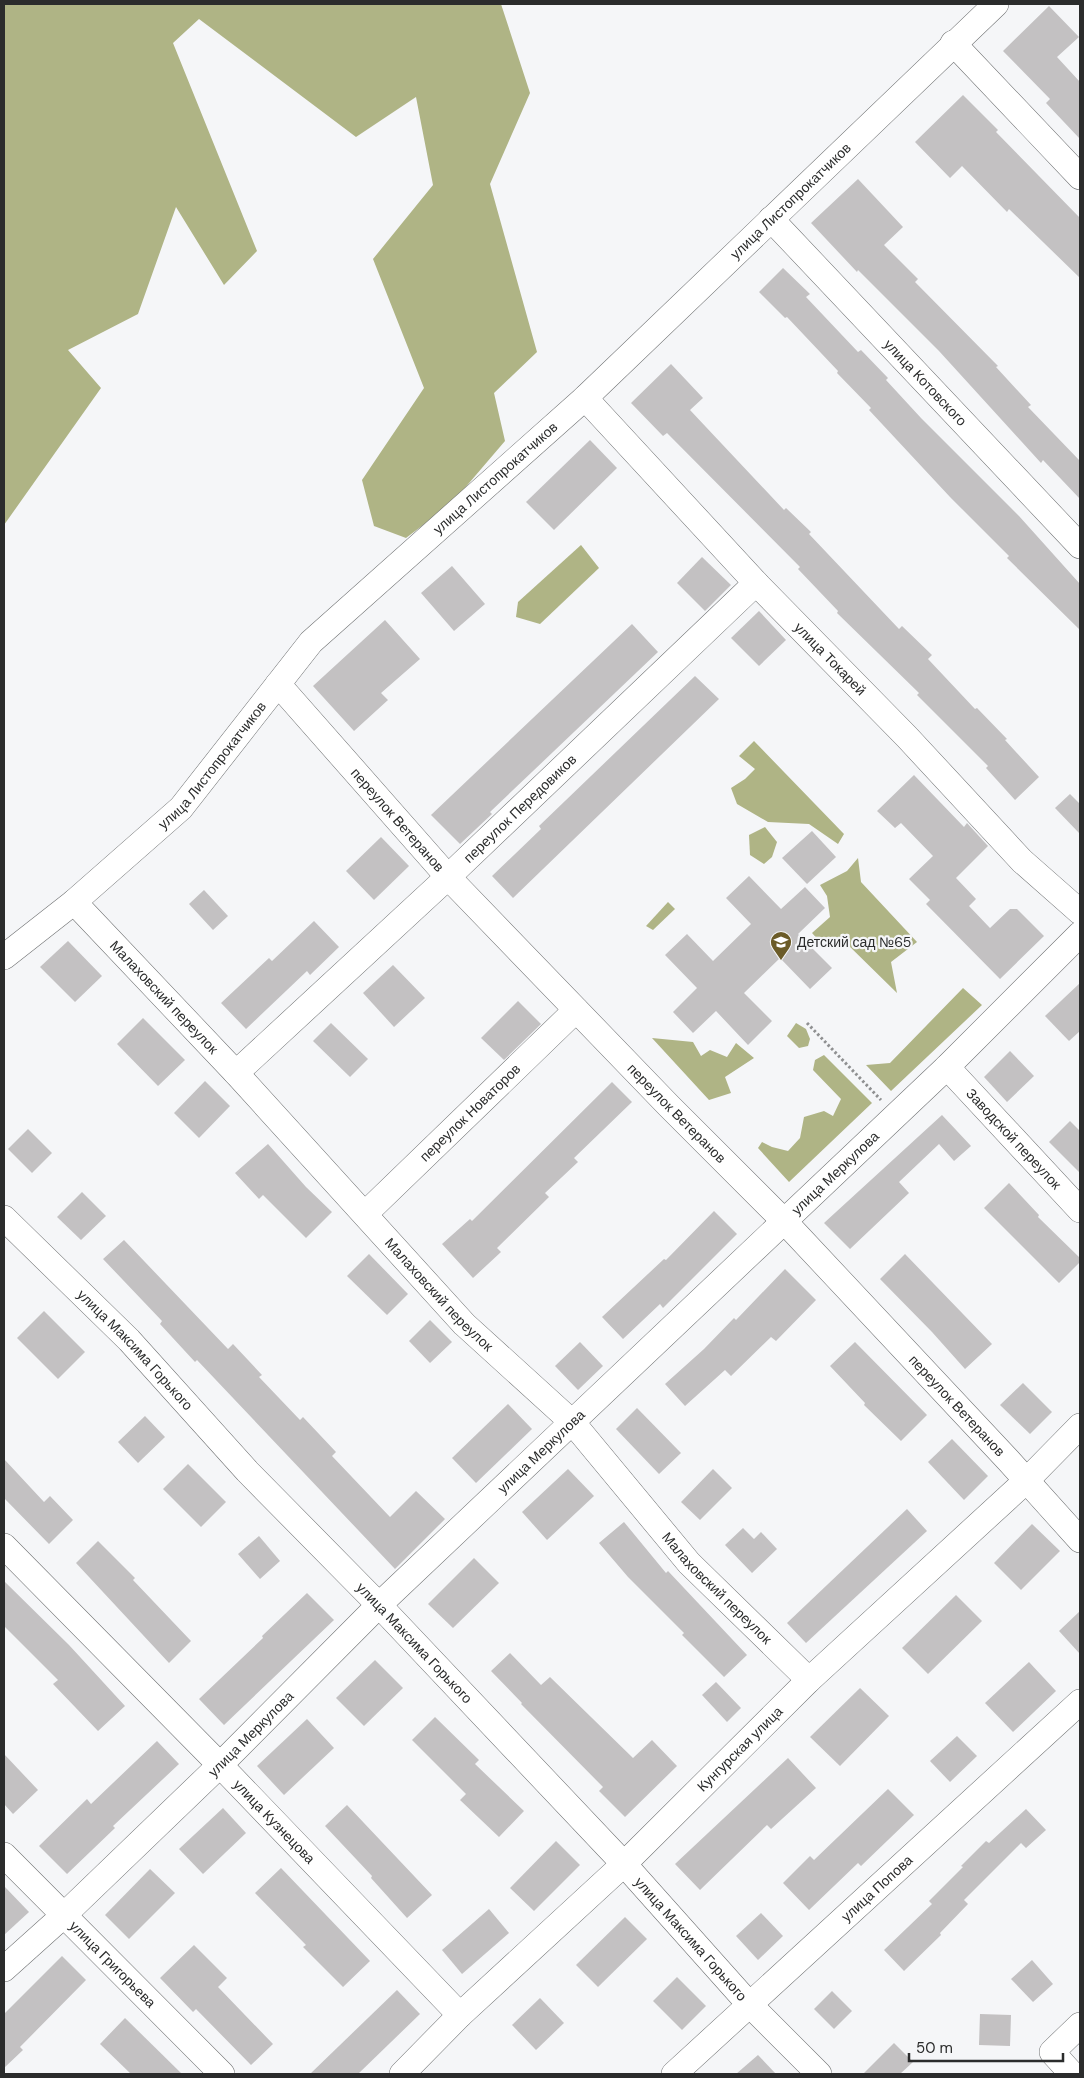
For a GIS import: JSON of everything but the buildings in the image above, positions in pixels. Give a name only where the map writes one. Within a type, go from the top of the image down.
[{"type":"street","name":"улица Листопрокатчиков","points":[[4,957],[74,902],[181,808],[311,642],[585,398],[953,42],[996,4]]},
{"type":"street","points":[[953,42],[1080,177]]},
{"type":"street","name":"улица Котовского","points":[[771,219],[1080,546]]},
{"type":"street","name":"улица Токарей","points":[[585,398],[756,583],[907,737],[1022,861],[1080,912]]},
{"type":"street","name":"переулок Передовиков","points":[[236,1074],[448,877],[756,583]]},
{"type":"street","name":"переулок Ветеранов","points":[[278,684],[448,877],[784,1222],[1027,1480],[1080,1540]]},
{"type":"street","name":"Малаховский переулок","points":[[74,902],[236,1074],[464,1324],[573,1423],[689,1562],[809,1680]]},
{"type":"street","name":"улица Меркулова","points":[[4,1969],[63,1916],[220,1765],[379,1605],[947,1067],[1080,934]]},
{"type":"street","name":"переулок Новаторов","points":[[365,1214],[576,1010]]},
{"type":"street","name":"Заводской переулок","points":[[947,1067],[1080,1210]]},
{"type":"street","name":"улица Максима Горького","points":[[4,1218],[129,1340],[247,1471],[379,1605],[624,1864],[750,2004],[819,2074]]},
{"type":"street","name":"Кунгурская улица","points":[[402,2074],[460,2015],[624,1864],[809,1680],[1027,1480],[1080,1426]]},
{"type":"street","name":"улица Кузнецова","points":[[4,1546],[220,1765],[460,2015]]},
{"type":"street","name":"улица Попова","points":[[674,2074],[1080,1702]]},
{"type":"street","name":"улица Григорьева","points":[[4,1855],[222,2074]]},
{"type":"street","points":[[1072,2074],[1052,2052],[1080,2025]]},
{"type":"path","points":[[806,1023],[896,1116]]},
{"type":"green space","points":[[4,4],[501,4],[530,93],[490,184],[537,352],[494,393],[505,441],[452,503],[406,538],[374,526],[362,480],[424,388],[373,259],[433,185],[416,97],[356,137],[199,19],[173,43],[257,251],[224,285],[176,207],[138,314],[68,350],[101,388],[4,525]]},
{"type":"green space","points":[[581,545],[599,568],[540,624],[516,617],[518,602]]},
{"type":"green space","points":[[754,741],[844,834],[838,844],[809,824],[768,822],[737,804],[731,788],[745,779],[755,769],[739,756]]},
{"type":"green space","points":[[765,827],[777,842],[772,857],[764,864],[750,855],[749,835]]},
{"type":"green space","points":[[858,858],[861,882],[917,942],[891,962],[897,993],[844,941],[823,945],[812,933],[830,917],[827,896],[820,885],[847,871]]},
{"type":"green space","points":[[668,902],[675,909],[653,930],[646,926]]},
{"type":"green space","points":[[963,988],[982,1005],[891,1091],[866,1065],[890,1063]]},
{"type":"green space","points":[[796,1023],[806,1029],[810,1039],[808,1046],[799,1048],[787,1036]]},
{"type":"green space","points":[[652,1038],[693,1042],[701,1056],[710,1050],[727,1057],[736,1043],[754,1058],[725,1077],[731,1093],[709,1100]]},
{"type":"green space","points":[[824,1055],[872,1103],[789,1182],[758,1148],[762,1142],[788,1151],[800,1138],[804,1117],[824,1111],[833,1116],[841,1099],[813,1070],[815,1060]]},
{"type":"place","name":"Детский сад №65","points":[[781,961]]}]
